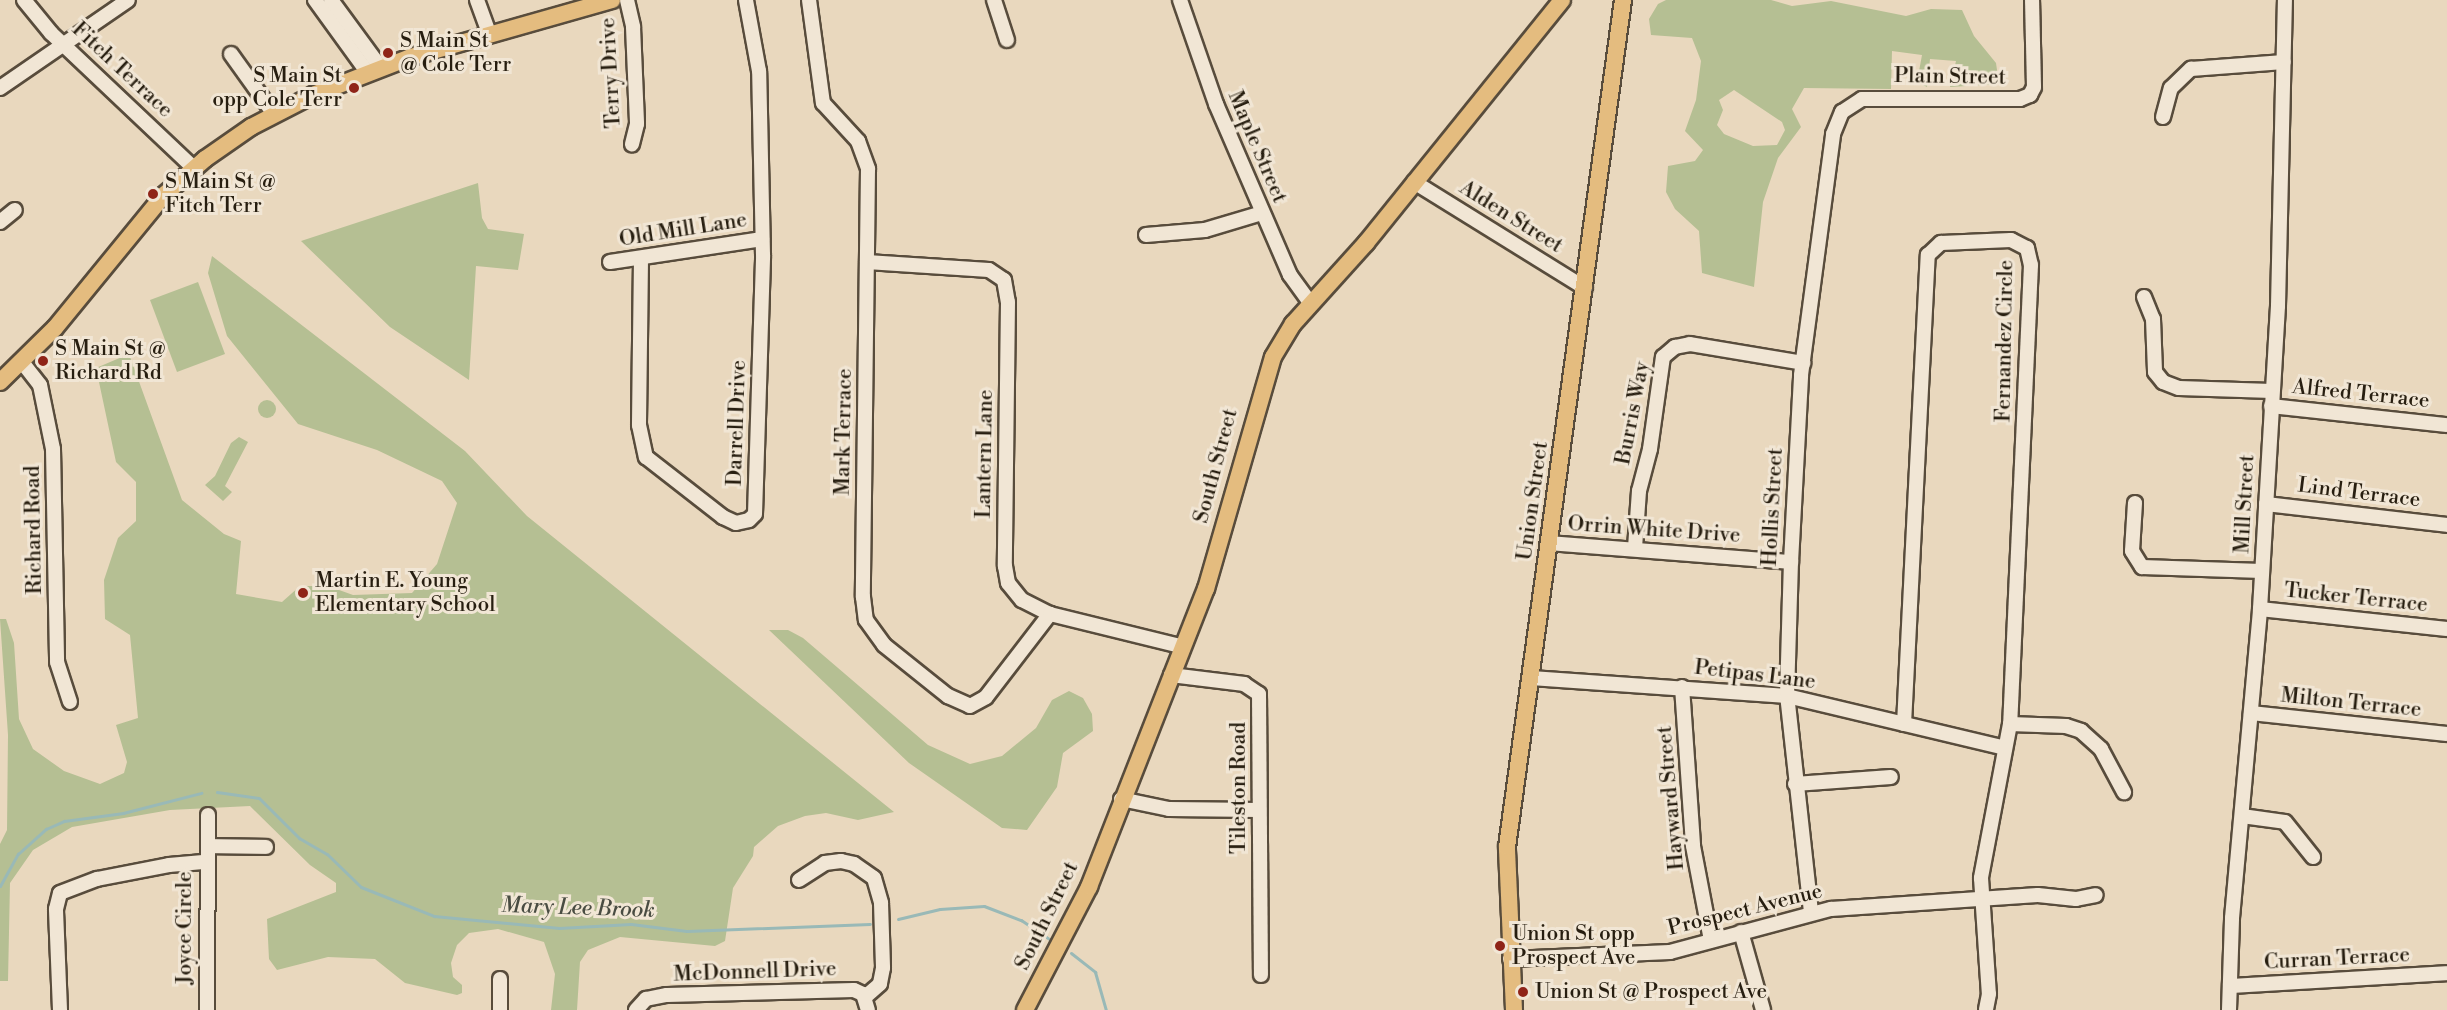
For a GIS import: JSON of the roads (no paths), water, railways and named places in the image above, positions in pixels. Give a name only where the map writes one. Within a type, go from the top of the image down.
[{"type":"main road","points":[[0,382],[73,308],[147,214],[194,168],[274,114],[374,71],[489,33],[590,3],[612,0]]},
{"type":"main road","name":"South Street","points":[[1025,1010],[1089,887],[1171,675],[1180,646],[1206,589],[1264,374],[1284,337],[1562,0]]},
{"type":"main road","name":"Union Street","points":[[1514,1010],[1506,862],[1623,0]]},
{"type":"street","name":"Fitch Terrace","points":[[24,0],[64,44],[194,168]]},
{"type":"street","points":[[0,87],[128,0]]},
{"type":"street","points":[[315,0],[374,71]]},
{"type":"street","points":[[331,0],[374,71]]},
{"type":"street","points":[[477,0],[489,33]]},
{"type":"street","name":"Terry Drive","points":[[627,0],[633,27],[637,124],[632,144]]},
{"type":"street","name":"Darrell Drive","points":[[641,259],[639,425],[646,457],[736,523],[755,514],[762,239],[759,71],[746,0]]},
{"type":"street","name":"Mark Terrace","points":[[809,0],[821,98],[832,117],[858,141],[867,163],[863,597],[871,631],[948,696],[970,706],[986,697],[1050,614]]},
{"type":"street","points":[[994,0],[1007,40]]},
{"type":"street","name":"Maple Street","points":[[1180,0],[1211,93],[1262,213],[1294,282],[1311,304]]},
{"type":"street","name":"Plain Street","points":[[1846,108],[1856,101],[1875,97],[2020,99],[2030,95],[2034,87],[2032,0]]},
{"type":"street","name":"Mill Street","points":[[2229,1010],[2266,504],[2285,0]]},
{"type":"street","points":[[231,54],[274,114]]},
{"type":"street","points":[[2163,117],[2171,88],[2191,69],[2284,62]]},
{"type":"street","name":"Hollis Street","points":[[1811,912],[1787,696],[1791,562],[1803,363],[1833,134],[1846,108]]},
{"type":"street","name":"Alden Street","points":[[1414,182],[1585,288]]},
{"type":"street","points":[[0,222],[15,210]]},
{"type":"street","points":[[1146,235],[1205,230],[1262,213]]},
{"type":"street","name":"Old Mill Lane","points":[[610,262],[762,239]]},
{"type":"street","name":"Fernandez Circle","points":[[1904,724],[1928,255],[1941,243],[2011,240],[2027,248],[2031,265],[2010,724],[1981,878],[1989,994],[1986,1010]]},
{"type":"street","name":"Lantern Lane","points":[[867,262],[989,270],[1004,280],[1008,302],[1005,572],[1017,596],[1050,614],[1180,646]]},
{"type":"street","points":[[2144,297],[2153,319],[2155,372],[2163,382],[2179,388],[2272,391]]},
{"type":"street","name":"Burris Way","points":[[1635,548],[1640,491],[1663,357],[1675,347],[1690,344],[1803,363]]},
{"type":"street","name":"Richard Road","points":[[22,362],[40,385],[53,449],[57,662],[70,702]]},
{"type":"street","name":"Alfred Terrace","points":[[2271,406],[2447,425]]},
{"type":"street","points":[[2135,503],[2132,551],[2142,567],[2262,571]]},
{"type":"street","name":"Lind Terrace","points":[[2266,504],[2447,525]]},
{"type":"street","name":"Orrin White Drive","points":[[1550,543],[1791,562]]},
{"type":"street","name":"Tucker Terrace","points":[[2260,609],[2447,629]]},
{"type":"street","name":"Tileston Road","points":[[1171,675],[1244,684],[1257,690],[1261,975]]},
{"type":"street","name":"Petipas Lane","points":[[1531,678],[1787,696],[2005,748]]},
{"type":"street","name":"Hayward Street","points":[[1682,687],[1692,837],[1712,940]]},
{"type":"street","name":"Milton Terrace","points":[[2251,713],[2447,734]]},
{"type":"street","points":[[2010,724],[2066,726],[2081,731],[2102,749],[2124,792]]},
{"type":"street","points":[[1795,784],[1891,777]]},
{"type":"street","points":[[1121,800],[1169,809],[1259,810]]},
{"type":"street","name":"Joyce Circle","points":[[207,1010],[208,815]]},
{"type":"street","points":[[2242,816],[2284,822],[2313,857]]},
{"type":"street","name":"Joyce Circle","points":[[209,846],[266,847]]},
{"type":"street","points":[[799,880],[825,863],[841,861],[854,864],[874,878],[881,903],[884,968],[880,984],[867,1003]]},
{"type":"street","points":[[60,1010],[56,909],[60,893],[97,879],[176,864],[206,862]]},
{"type":"street","name":"Prospect Avenue","points":[[1510,959],[1651,954],[1712,940],[1811,912],[2038,895],[2076,899],[2096,895]]},
{"type":"street","points":[[1741,932],[1763,1010]]},
{"type":"street","name":"Curran Terrace","points":[[2230,986],[2447,974]]},
{"type":"street","points":[[500,979],[500,1010]]},
{"type":"street","name":"McDonnell Drive","points":[[636,1010],[646,999],[667,994],[854,990],[867,1003]]},
{"type":"waterway","name":"Mary Lee Brook","points":[[217,792],[259,798],[299,838],[327,854],[361,887],[434,916],[559,928],[631,924],[687,931],[870,924]]},
{"type":"waterway","name":"Mary Lee Brook","points":[[0,886],[18,854],[46,829],[64,821],[123,813],[201,793]]},
{"type":"waterway","name":"Mary Lee Brook","points":[[898,919],[940,909],[984,906],[1021,920],[1051,940]]},
{"type":"waterway","name":"Mary Lee Brook","points":[[1071,953],[1095,972],[1106,1010]]},
{"type":"place","name":"S Main St @ Cole Terr","points":[[388,53]]},
{"type":"place","name":"S Main St opp Cole Terr","points":[[354,88]]},
{"type":"place","name":"S Main St @ Fitch Terr","points":[[153,194]]},
{"type":"place","name":"S Main St @ Richard Rd","points":[[43,361]]},
{"type":"place","name":"Martin E. Young Elementary School","points":[[303,593]]},
{"type":"place","name":"Union St opp Prospect Ave","points":[[1500,946]]},
{"type":"place","name":"Union St @ Prospect Ave","points":[[1523,992]]}]
